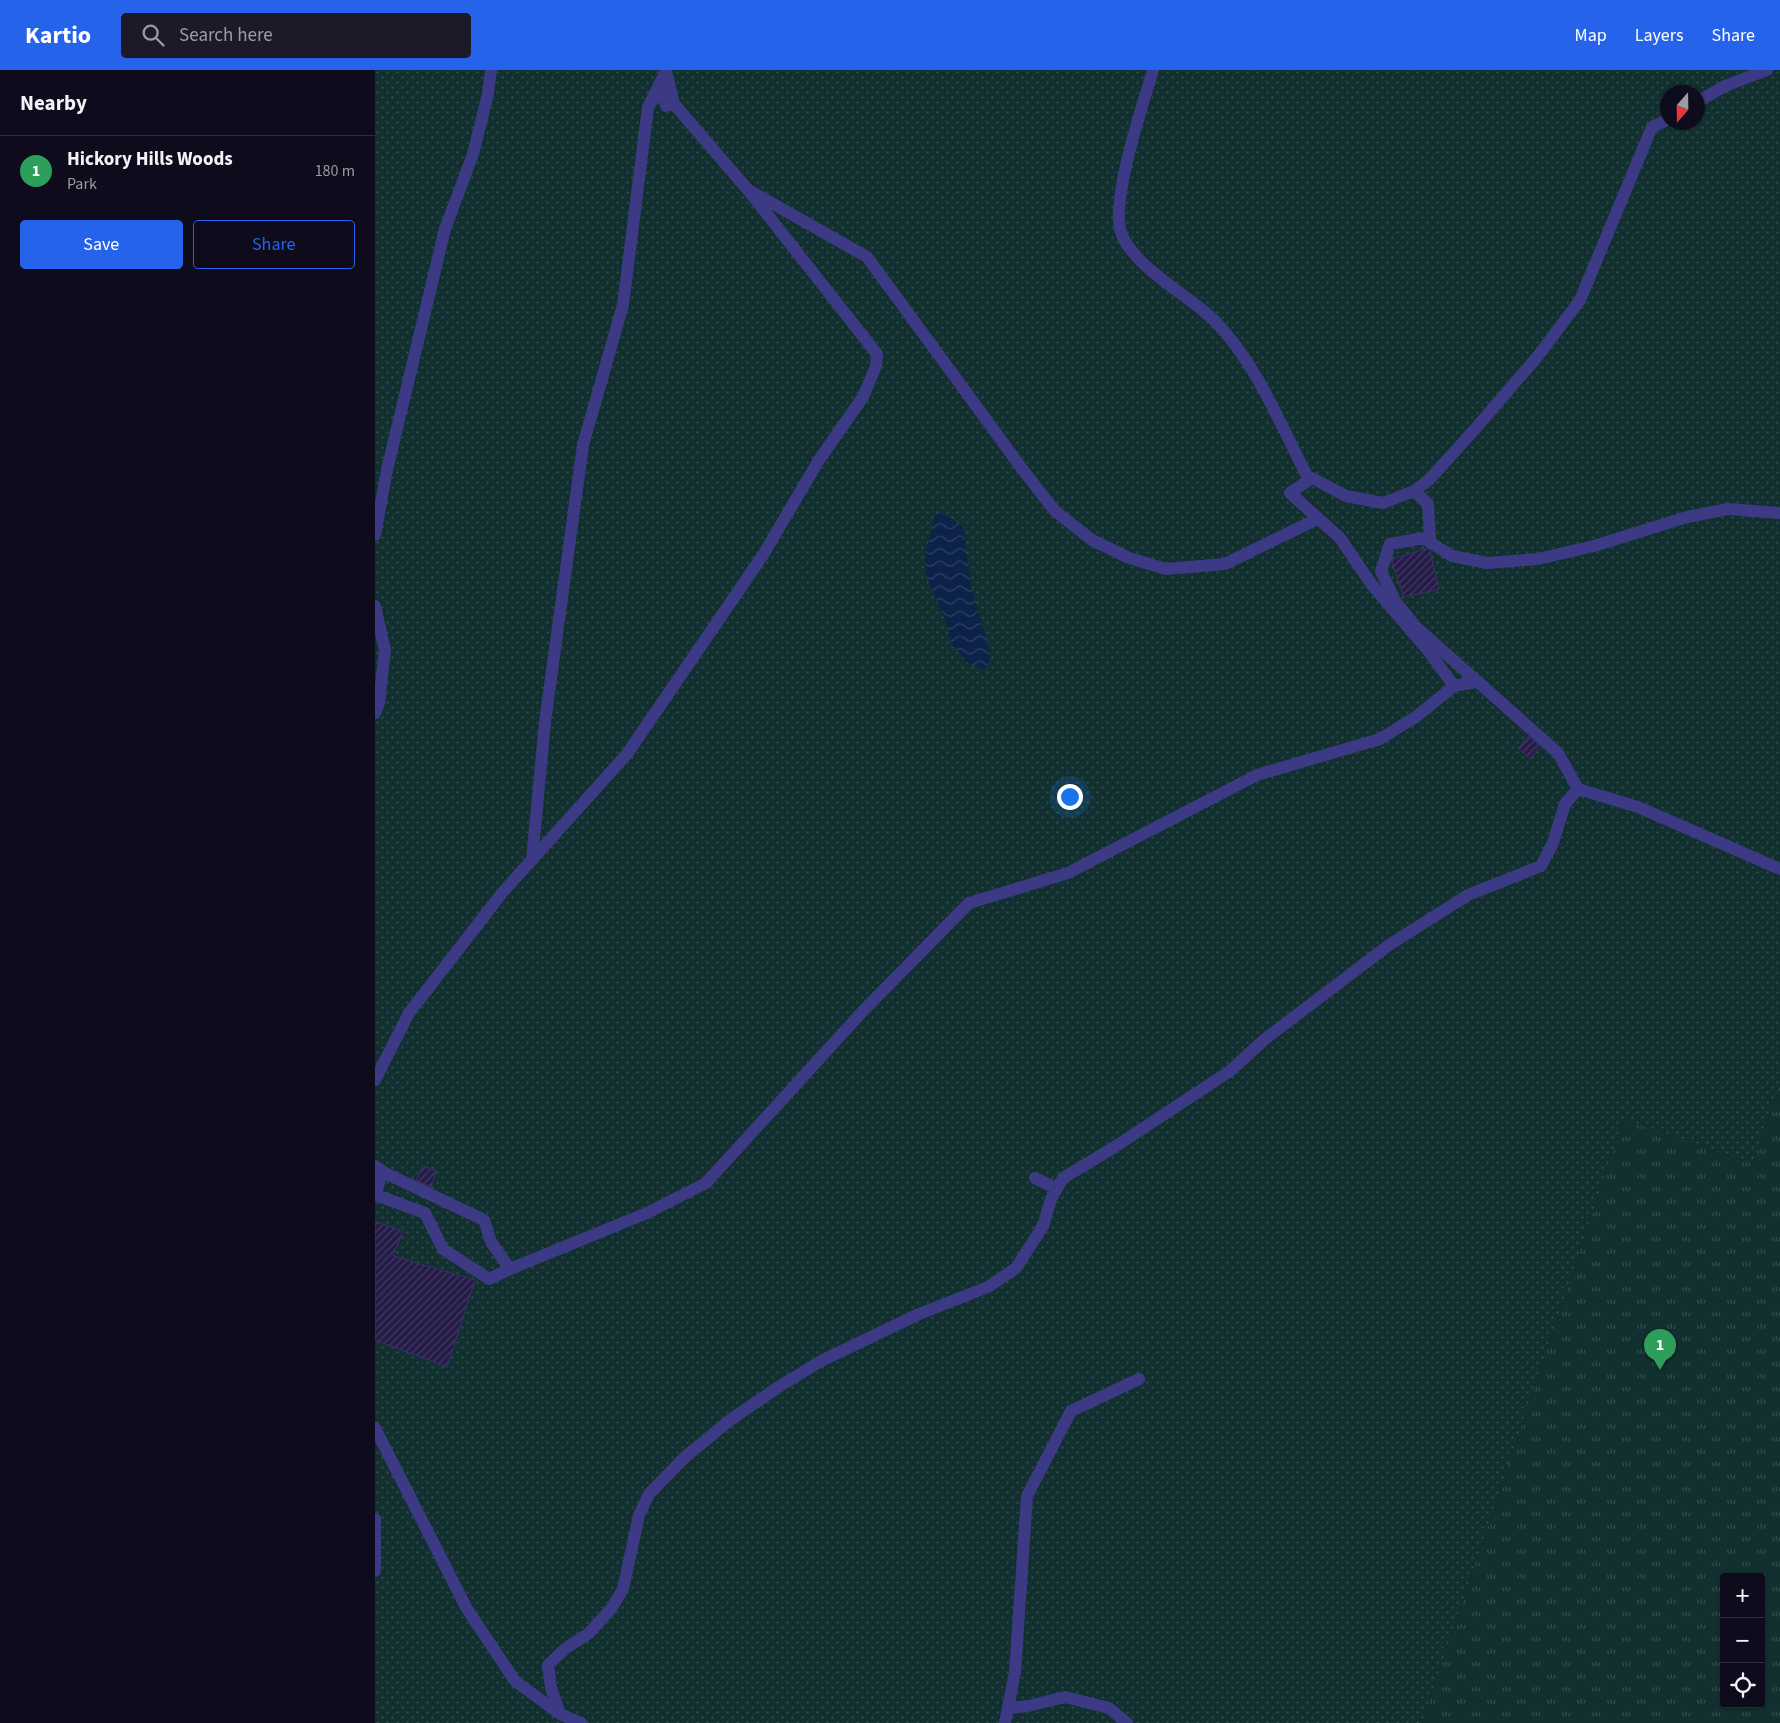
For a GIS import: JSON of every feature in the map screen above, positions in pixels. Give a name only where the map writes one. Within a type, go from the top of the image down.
[{"type":"lane","points":[[375,535],[387,470],[445,230],[473,154],[491,70]]},
{"type":"lane","points":[[1153,70],[1139,114],[1118,210],[1121,231],[1138,259],[1214,320],[1250,366],[1309,480]]},
{"type":"lane","points":[[1705,97],[1725,86],[1767,70]]},
{"type":"lane","points":[[375,1080],[409,1013],[502,893],[627,754],[763,555],[819,460],[863,397],[876,366],[877,354],[748,190],[674,104],[666,71]]},
{"type":"lane","points":[[532,860],[545,722],[583,444],[623,305],[648,107],[666,71]]},
{"type":"lane","points":[[648,107],[663,87],[666,106],[674,104]]},
{"type":"lane","points":[[1454,686],[1426,648],[1372,585],[1340,538],[1290,493],[1312,478],[1346,496],[1383,503],[1414,491],[1429,480],[1538,356],[1580,300],[1652,127],[1660,123]]},
{"type":"lane","points":[[748,190],[867,257],[1055,511],[1092,540],[1129,558],[1166,569],[1225,564],[1317,518]]},
{"type":"lane","points":[[1414,491],[1428,504],[1430,537],[1390,544],[1381,571],[1395,601],[1416,628],[1558,753],[1577,789],[1638,807],[1780,869]]},
{"type":"lane","points":[[1423,538],[1452,556],[1487,562],[1538,559],[1594,546],[1687,517],[1728,509],[1780,513]]},
{"type":"lane","points":[[375,606],[385,650],[379,703],[375,713]]},
{"type":"lane","points":[[375,1177],[380,1179],[376,1195],[425,1213],[443,1249],[489,1279],[647,1214],[706,1183],[862,1012],[969,903],[1068,873],[1257,775],[1380,739],[1417,716],[1454,686],[1476,682]]},
{"type":"lane","points":[[560,1714],[551,1688],[547,1665],[565,1648],[588,1634],[611,1609],[623,1589],[639,1515],[649,1494],[684,1458],[730,1420],[780,1386],[873,1335],[919,1314],[988,1287],[1016,1268],[1043,1226],[1056,1188],[1063,1178],[1113,1148],[1230,1071],[1265,1039],[1389,945],[1468,895],[1541,866],[1553,843],[1565,804],[1577,789]]},
{"type":"lane","points":[[375,1166],[385,1173],[484,1220],[491,1242],[510,1269]]},
{"type":"lane","points":[[1035,1178],[1056,1188]]},
{"type":"lane","points":[[1005,1723],[1015,1672],[1027,1496],[1071,1411],[1139,1379]]},
{"type":"lane","points":[[375,1428],[467,1609],[515,1681],[560,1714],[581,1723]]},
{"type":"lane","points":[[375,1519],[375,1571]]},
{"type":"lane","points":[[1008,1708],[1065,1698],[1109,1708],[1127,1723]]},
{"type":"green space","points":[[375,70],[1780,70],[1780,1084],[1753,1164],[1624,1121],[1422,1723],[375,1723]]},
{"type":"green space","points":[[1780,1084],[1780,1723],[1422,1723],[1624,1120],[1753,1164]]},
{"type":"water","points":[[936,514],[945,514],[963,527],[971,586],[990,651],[989,662],[984,670],[968,663],[951,644],[946,621],[925,574],[925,555]]},
{"type":"building","points":[[1429,548],[1439,589],[1404,597],[1391,559]]},
{"type":"building","points":[[1529,736],[1540,746],[1530,759],[1518,748]]},
{"type":"building","points":[[423,1166],[436,1171],[431,1187],[416,1181]]},
{"type":"building","points":[[375,1222],[403,1231],[393,1256],[475,1280],[447,1367],[375,1340]]},
{"type":"place","name":"Hickory Hills Woods","points":[[1660,1370]]}]
